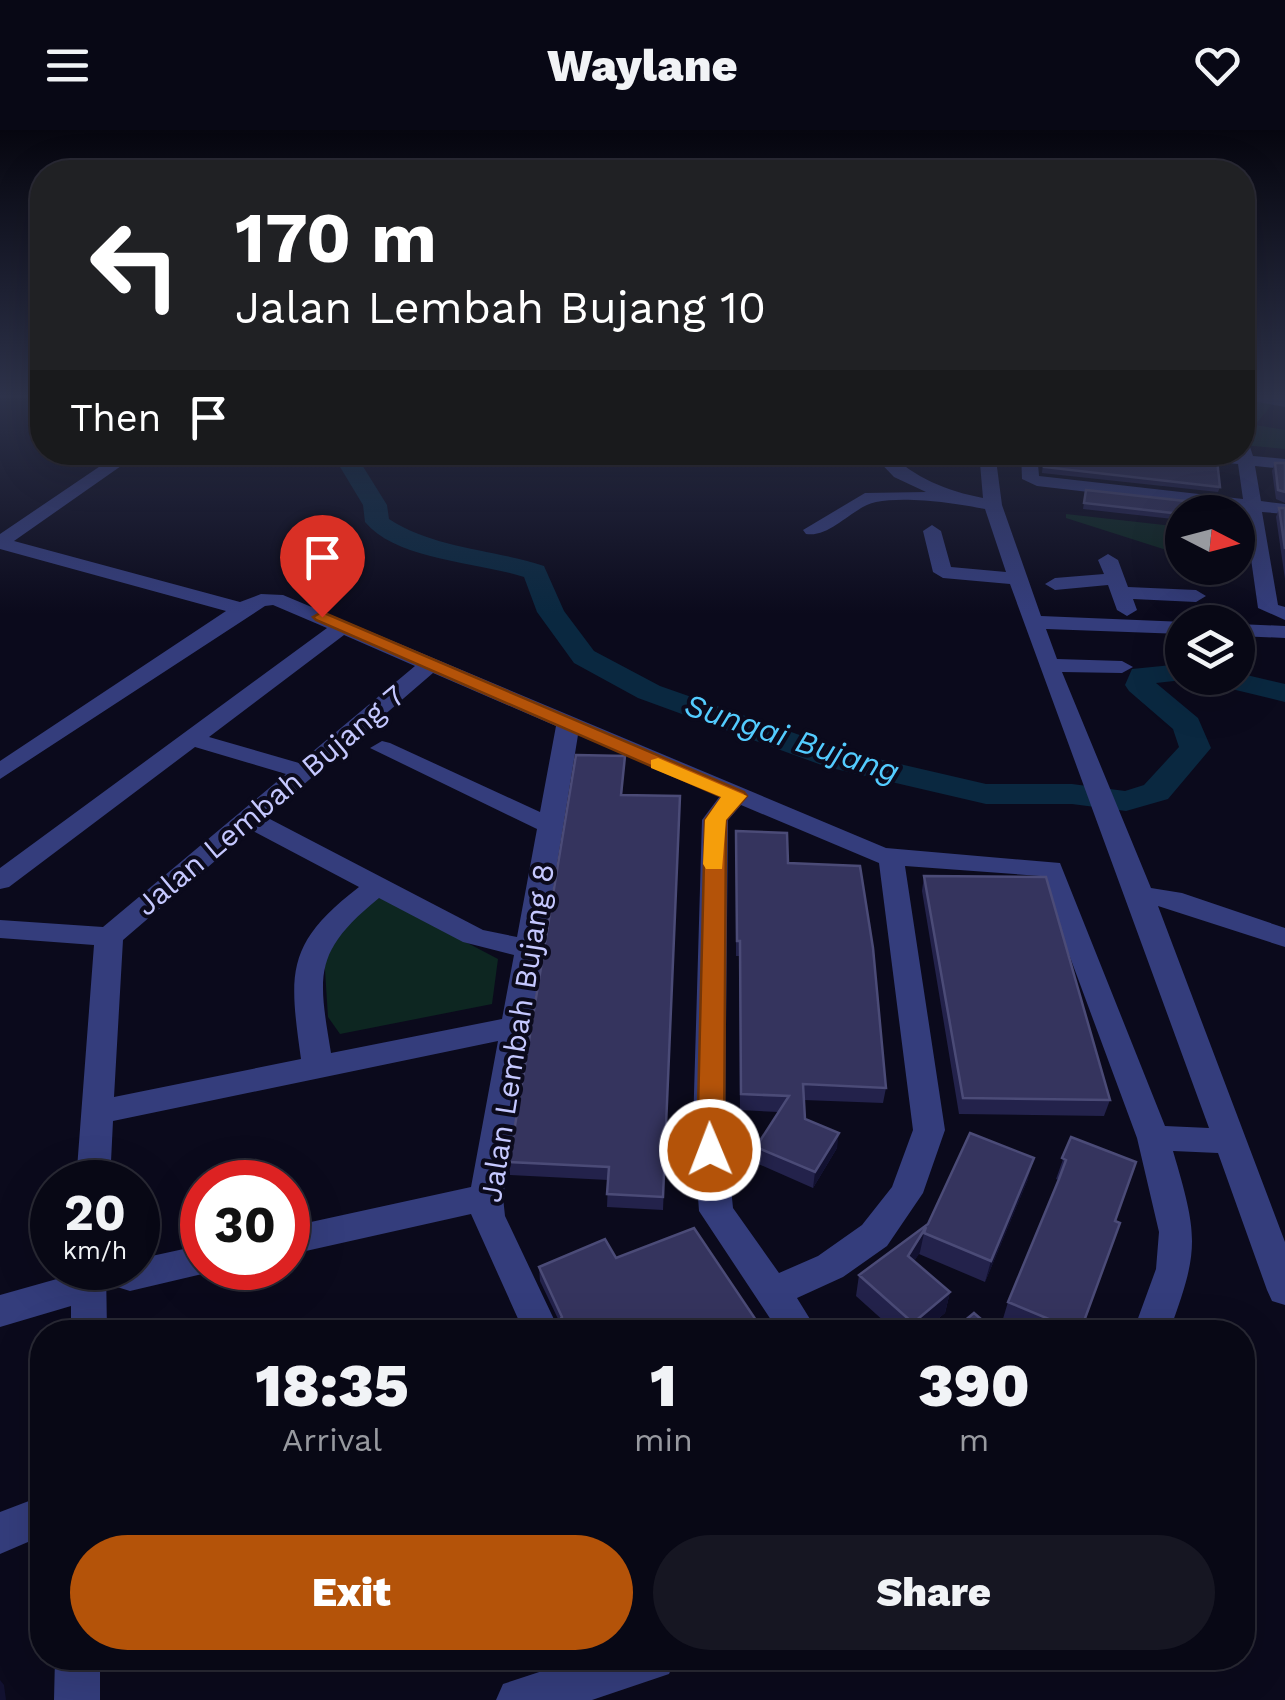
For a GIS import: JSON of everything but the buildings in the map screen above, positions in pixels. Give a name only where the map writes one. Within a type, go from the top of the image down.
[{"type":"street","points":[[0,543],[111,467]]},
{"type":"street","points":[[893,467],[900,474],[956,498]]},
{"type":"street","points":[[989,467],[993,505],[1048,664],[1140,895],[1229,1141],[1281,1271]]},
{"type":"street","points":[[1030,467],[1031,479],[1037,482],[1165,496]]},
{"type":"street","points":[[1246,467],[1250,495]]},
{"type":"street","points":[[812,530],[866,498],[956,498],[993,505]]},
{"type":"street","points":[[1255,506],[1285,509]]},
{"type":"street","points":[[1255,523],[1268,608],[1285,614]]},
{"type":"street","points":[[932,532],[946,573],[1020,579]]},
{"type":"street","points":[[0,543],[242,609]]},
{"type":"street","points":[[1261,557],[1285,560]]},
{"type":"street","points":[[1114,577],[1132,626]]},
{"type":"street","points":[[1055,584],[1114,577],[1196,596]]},
{"type":"street","points":[[0,772],[242,609],[268,599],[284,601],[891,858],[1050,870],[1153,1138],[1176,1232],[1174,1269],[1155,1320]]},
{"type":"street","points":[[1034,622],[1165,627]]},
{"type":"street","points":[[0,881],[343,626]]},
{"type":"street","points":[[1255,631],[1285,632]]},
{"type":"street","name":"Jalan Lembah Bujang 7","points":[[94,1160],[109,937],[432,663]]},
{"type":"street","points":[[1048,664],[1122,666]]},
{"type":"street","name":"Jalan Lembah Bujang 8","points":[[536,1320],[488,1216],[486,1197],[568,724]]},
{"type":"street","points":[[189,738],[301,771]]},
{"type":"street","points":[[382,748],[550,826]]},
{"type":"street","points":[[737,796],[715,820],[709,1128],[716,1211],[791,1320]]},
{"type":"street","points":[[246,817],[375,888],[489,942],[530,947]]},
{"type":"street","points":[[770,1293],[856,1254],[883,1230],[920,1167],[929,1130],[891,858]]},
{"type":"street","points":[[317,1065],[308,962],[316,941],[339,914],[375,888]]},
{"type":"street","points":[[1140,895],[1172,900],[1285,938]]},
{"type":"street","name":"Jalan Lembah Bujang 7","points":[[0,929],[109,937]]},
{"type":"street","points":[[96,1113],[515,1027]]},
{"type":"street","points":[[1153,1138],[1229,1141]]},
{"type":"street","points":[[310,1236],[486,1197]]},
{"type":"street","points":[[0,1311],[53,1290]]},
{"type":"street","points":[[89,1290],[89,1320]]},
{"type":"street","points":[[0,1533],[30,1521]]},
{"type":"street","points":[[77,1700],[78,1670]]},
{"type":"street","points":[[520,1700],[615,1670]]},
{"type":"green space","points":[[1066,514],[1165,525],[1165,550],[1066,518]]},
{"type":"green space","points":[[378,896],[498,959],[492,1004],[340,1034],[328,1017],[323,939]]},
{"type":"waterway","name":"Sungai Bujang","points":[[352,467],[375,505],[377,522],[394,533],[432,547],[535,572],[551,612],[584,657],[649,692],[838,760],[986,794],[1072,794],[1126,801],[1156,792],[1195,748],[1187,725],[1140,685],[1143,675],[1165,674]]},
{"type":"waterway","name":"Sungai Bujang","points":[[1255,686],[1285,693]]},
{"type":"slow traffic","points":[[658,764],[737,796],[715,820],[714,864]]},
{"type":"route","points":[[322,617],[737,796],[715,820],[710,1150]]}]
